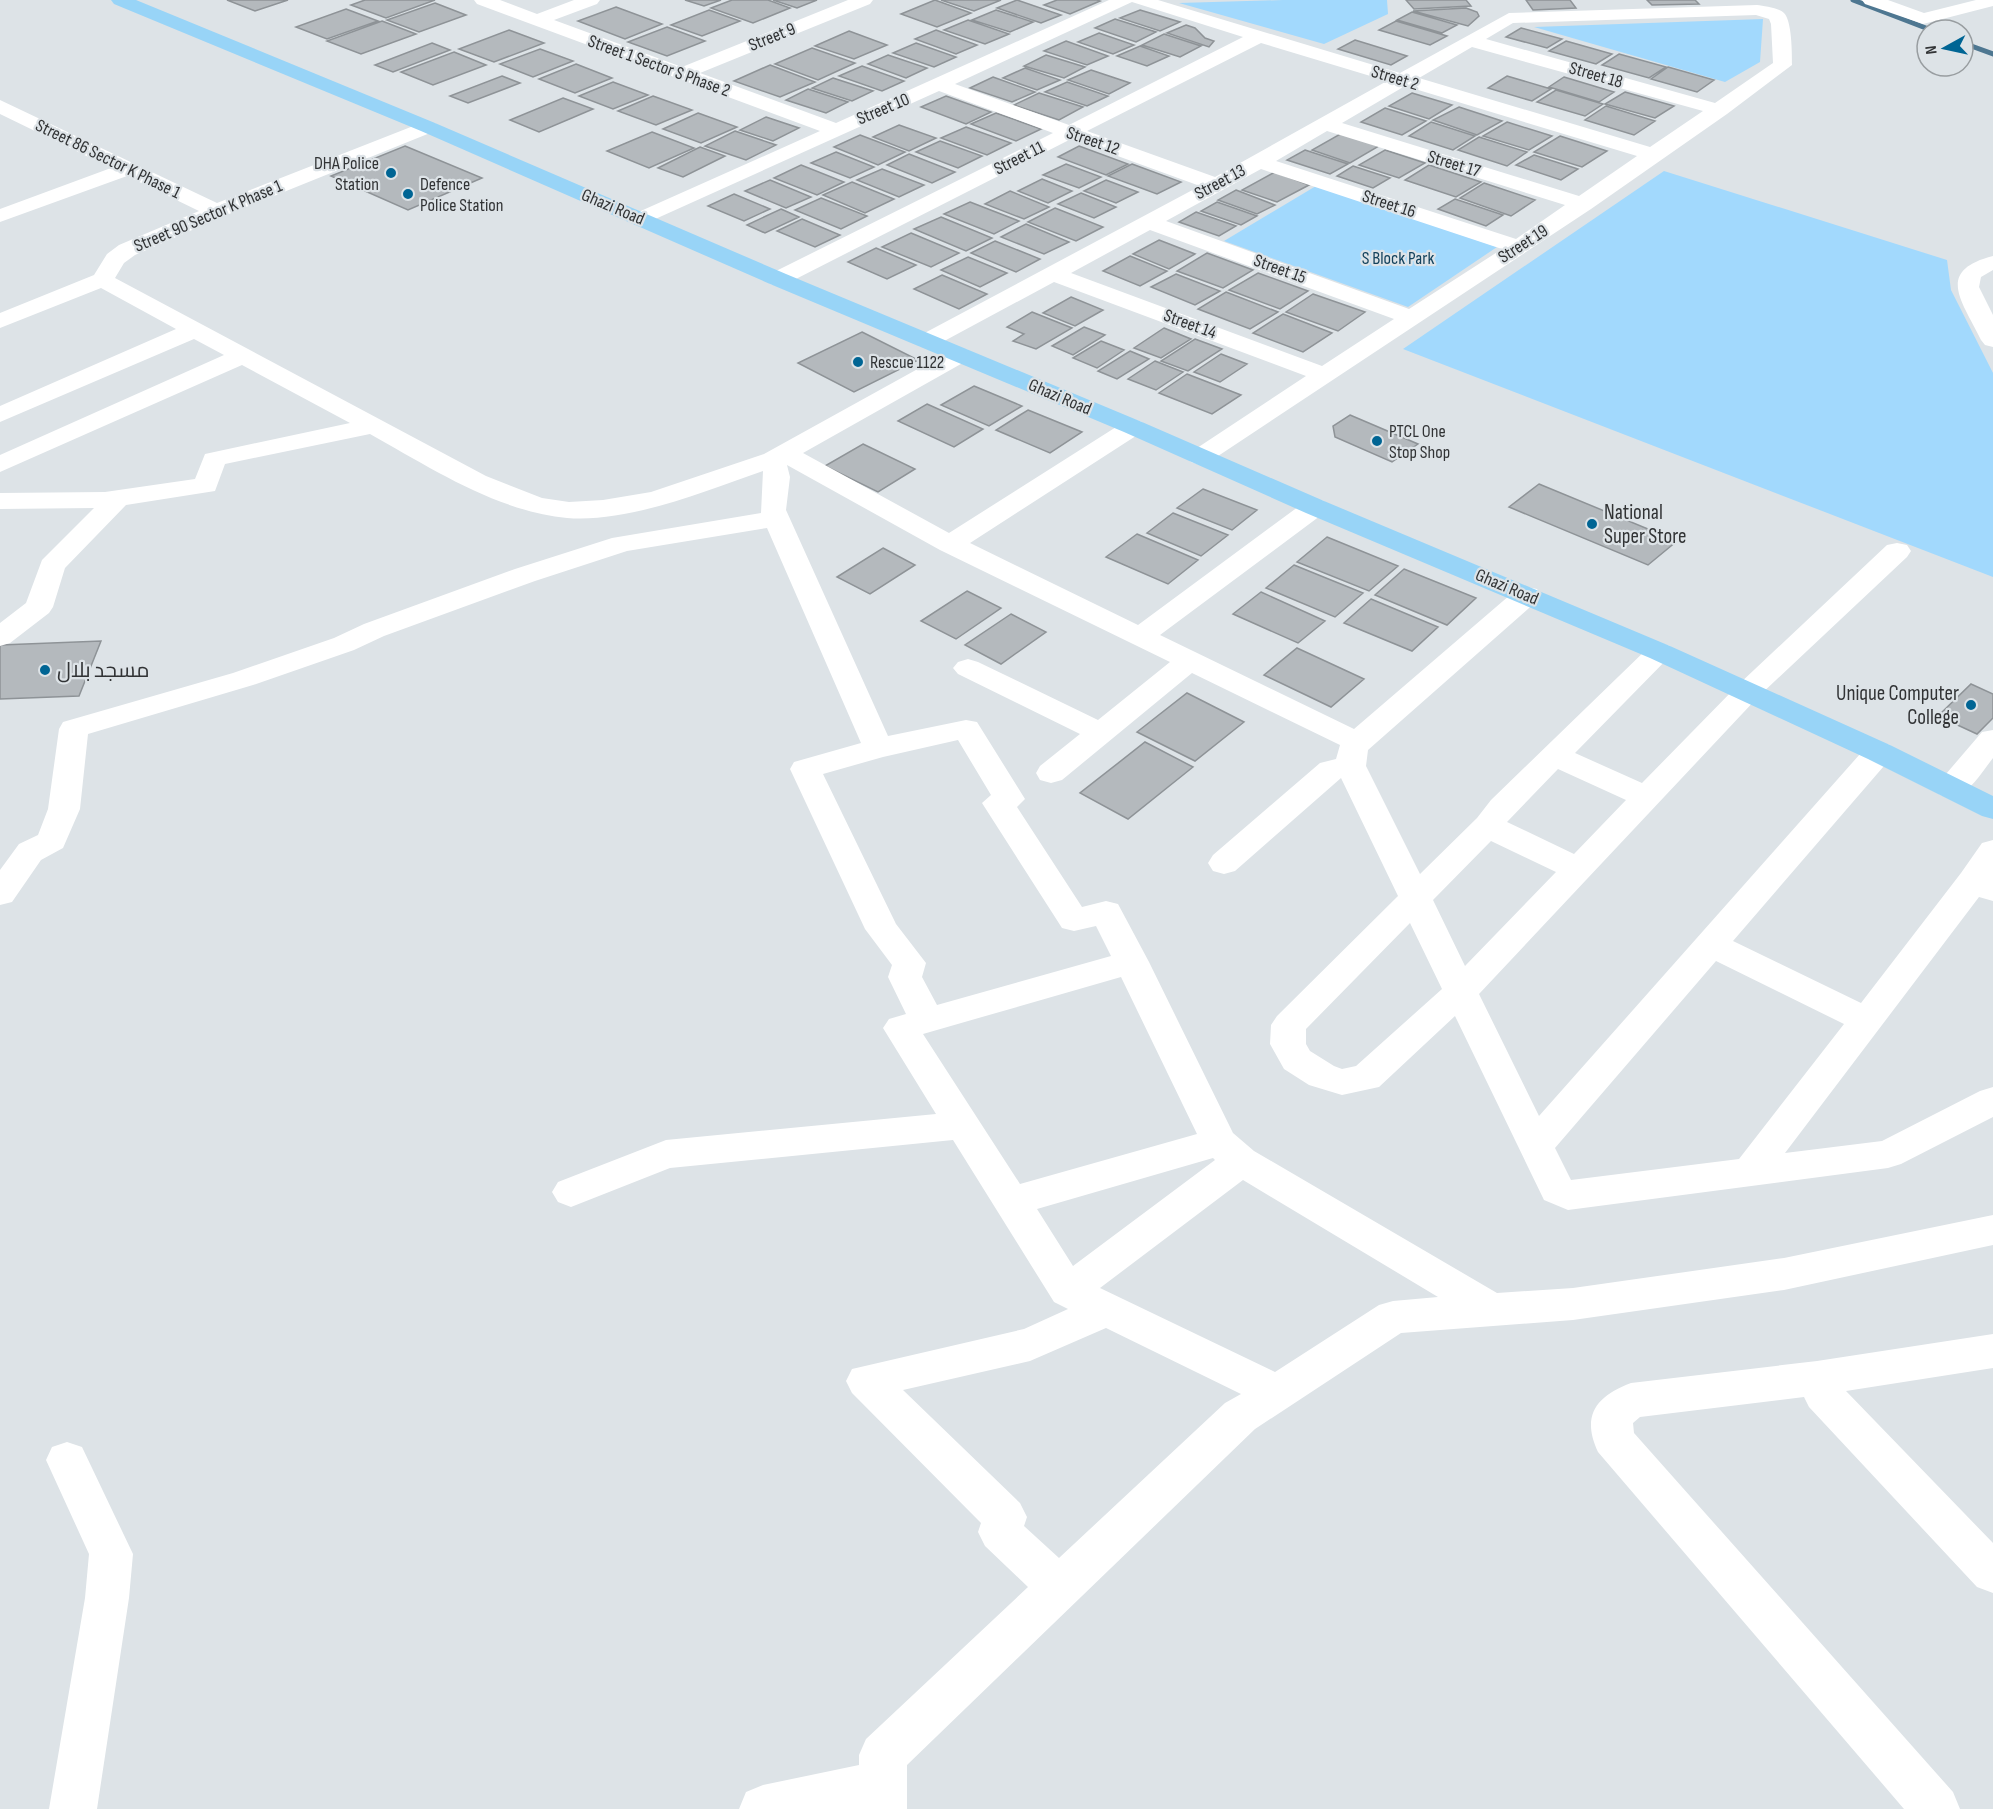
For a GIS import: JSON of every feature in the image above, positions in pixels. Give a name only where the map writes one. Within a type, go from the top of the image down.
[{"type":"main road","name":"Ghazi Road","points":[[120,0],[428,127],[778,279],[1133,427],[1315,507],[1660,652],[1879,752],[1993,809]]},
{"type":"street","name":"Street 1 Sector S Phase 2","points":[[483,0],[836,130]]},
{"type":"street","points":[[536,20],[591,0]]},
{"type":"street","name":"Street 9","points":[[681,74],[864,0]]},
{"type":"street","name":"Street 10","points":[[642,219],[1125,0]]},
{"type":"street","points":[[1871,0],[1923,20],[1993,1]]},
{"type":"street","name":"Street 2","points":[[1154,2],[1403,81],[1651,154]]},
{"type":"street","points":[[1638,7],[1749,5]]},
{"type":"street","name":"Street 19","points":[[1200,457],[1583,204],[1651,154],[1720,110],[1783,65],[1780,24],[1777,16],[1749,5]]},
{"type":"street","name":"Street 13","points":[[927,341],[1054,274],[1403,81],[1472,40],[1504,12],[1638,7]]},
{"type":"street","name":"Street 11","points":[[778,279],[1260,36]]},
{"type":"street","name":"Street 18","points":[[1472,40],[1720,110]]},
{"type":"street","name":"Street 12","points":[[939,85],[1215,184]]},
{"type":"street","name":"Street 86 Sector K Phase 1","points":[[0,106],[216,211]]},
{"type":"street","points":[[0,127],[24,118]]},
{"type":"street","name":"Street 17","points":[[1325,124],[1583,204]]},
{"type":"street","name":"Street 90 Sector K Phase 1","points":[[102,280],[115,259],[127,250],[216,211],[428,127]]},
{"type":"street","name":"Street 16","points":[[1258,162],[1519,247]]},
{"type":"street","points":[[0,216],[127,169]]},
{"type":"street","name":"Street 15","points":[[1149,222],[1410,317]]},
{"type":"street","points":[[1993,263],[1972,271],[1968,278],[1968,287],[1993,340]]},
{"type":"street","name":"Street 14","points":[[1054,274],[1325,375]]},
{"type":"street","points":[[0,321],[102,280],[477,482],[537,505],[569,510],[603,508],[656,499],[779,456],[960,355]]},
{"type":"street","points":[[0,415],[195,330]]},
{"type":"street","points":[[0,464],[243,356]]},
{"type":"street","points":[[0,501],[118,498],[206,485],[214,459],[373,426]]},
{"type":"street","points":[[950,544],[1133,427]]},
{"type":"street","points":[[779,456],[773,510],[878,748]]},
{"type":"street","points":[[779,456],[950,544],[1191,660],[1354,754],[1417,897],[1557,1190],[1568,1195],[1888,1154],[1993,1101]]},
{"type":"street","points":[[0,637],[39,608],[52,566],[118,498]]},
{"type":"street","points":[[1142,636],[1315,507]]},
{"type":"street","points":[[0,894],[30,852],[51,841],[64,808],[74,729],[243,679],[344,644],[374,630],[525,575],[622,544],[777,518]]},
{"type":"street","points":[[1660,652],[1502,807],[1488,825],[1288,1025],[1288,1044],[1297,1060],[1322,1076],[1342,1082],[1366,1078],[1462,990],[1748,691],[1897,551]]},
{"type":"street","points":[[1224,863],[1331,770],[1354,754],[1527,595]]},
{"type":"street","points":[[1051,773],[1191,660]]},
{"type":"street","points":[[968,668],[1101,733]]},
{"type":"street","points":[[927,1020],[905,977],[909,963],[882,929],[805,769],[878,748],[966,729],[1009,799],[998,803],[1074,920],[1106,912],[1230,1151],[1492,1310]]},
{"type":"street","points":[[1951,788],[1993,739]]},
{"type":"street","points":[[1536,1145],[1879,752]]},
{"type":"street","points":[[1555,756],[1645,797]]},
{"type":"street","points":[[1488,825],[1508,837],[1577,868]]},
{"type":"street","points":[[1750,1172],[1865,1020],[1983,886],[1993,851]]},
{"type":"street","points":[[1711,944],[1865,1020]]},
{"type":"street","points":[[1132,962],[901,1028],[1011,1202],[1087,1301],[1277,1392]]},
{"type":"street","points":[[572,1192],[666,1154],[962,1125]]},
{"type":"street","points":[[1011,1202],[1230,1151]]},
{"type":"street","points":[[1060,1588],[1000,1532],[1005,1517],[866,1381],[1030,1344],[1087,1301],[1230,1151]]},
{"type":"street","points":[[763,1809],[883,1796],[883,1755],[1240,1416],[1393,1317],[1573,1304],[1784,1274],[1993,1230]]},
{"type":"street","points":[[1936,1809],[1613,1439],[1612,1415],[1631,1401],[1817,1378],[1993,1350]]},
{"type":"street","points":[[1817,1378],[1824,1395],[1993,1573]]},
{"type":"street","points":[[68,1460],[111,1554],[107,1598],[73,1809]]},
{"type":"green space","points":[[1387,0],[1388,14],[1324,44],[1179,3]]},
{"type":"green space","points":[[1763,19],[1760,62],[1725,82],[1534,27]]},
{"type":"green space","points":[[1664,171],[1947,260],[1951,290],[1993,373],[1993,577],[1403,349]]},
{"type":"green space","name":"S Block Park","points":[[1316,186],[1497,247],[1408,307],[1224,241]]},
{"type":"building","points":[[227,0],[288,0],[255,11]]},
{"type":"building","points":[[365,0],[435,0],[386,18],[351,5]]},
{"type":"building","points":[[685,0],[721,0],[704,6]]},
{"type":"building","points":[[732,0],[768,0],[790,8],[753,23],[711,8]]},
{"type":"building","points":[[773,0],[817,0],[797,8]]},
{"type":"building","points":[[935,0],[971,13],[937,27],[901,14]]},
{"type":"building","points":[[941,0],[1001,0],[974,11]]},
{"type":"building","points":[[1017,0],[1061,15],[1041,23],[997,8]]},
{"type":"building","points":[[1057,0],[1100,1],[1070,14],[1044,5]]},
{"type":"building","points":[[1406,0],[1466,0],[1471,6],[1414,9]]},
{"type":"building","points":[[1526,0],[1570,0],[1576,8],[1533,10]]},
{"type":"building","points":[[1647,0],[1695,0],[1699,4],[1652,5]]},
{"type":"building","points":[[435,3],[466,15],[419,32],[387,20]]},
{"type":"building","points":[[616,7],[662,24],[625,39],[578,21]]},
{"type":"building","points":[[1466,8],[1477,12],[1479,16],[1468,26],[1413,11]]},
{"type":"building","points":[[346,9],[378,21],[327,39],[296,27]]},
{"type":"building","points":[[709,10],[740,21],[702,36],[671,25]]},
{"type":"building","points":[[996,10],[1033,22],[1010,32],[972,20]]},
{"type":"building","points":[[1140,10],[1180,22],[1160,31],[1120,18]]},
{"type":"building","points":[[1412,12],[1457,25],[1442,33],[1397,20]]},
{"type":"building","points":[[1115,19],[1156,32],[1136,42],[1095,28]]},
{"type":"building","points":[[968,20],[1009,34],[985,44],[944,30]]},
{"type":"building","points":[[382,21],[416,34],[361,54],[327,41]]},
{"type":"building","points":[[1396,21],[1447,36],[1430,45],[1379,30]]},
{"type":"building","points":[[1186,25],[1195,28],[1205,38],[1214,41],[1209,47],[1167,33]]},
{"type":"building","points":[[667,27],[705,41],[667,56],[628,42]]},
{"type":"building","points":[[1521,28],[1562,39],[1547,48],[1506,37]]},
{"type":"building","points":[[509,30],[544,43],[494,62],[459,49]]},
{"type":"building","points":[[936,30],[977,45],[956,54],[915,39]]},
{"type":"building","points":[[849,31],[887,45],[854,59],[815,46]]},
{"type":"building","points":[[1099,33],[1134,45],[1113,54],[1078,42]]},
{"type":"building","points":[[1164,34],[1201,46],[1180,57],[1142,45]]},
{"type":"building","points":[[1355,40],[1407,56],[1391,65],[1338,49]]},
{"type":"building","points":[[1066,41],[1108,56],[1087,65],[1044,51]]},
{"type":"building","points":[[1566,41],[1612,54],[1596,64],[1549,51]]},
{"type":"building","points":[[432,43],[450,50],[393,72],[375,65]]},
{"type":"building","points":[[916,43],[956,57],[934,67],[893,53]]},
{"type":"building","points":[[1140,46],[1169,56],[1147,66],[1117,56]]},
{"type":"building","points":[[812,48],[855,63],[818,80],[775,64]]},
{"type":"building","points":[[540,49],[573,61],[533,77],[500,64]]},
{"type":"building","points":[[454,52],[486,65],[433,85],[401,72]]},
{"type":"building","points":[[1619,54],[1666,67],[1649,78],[1602,65]]},
{"type":"building","points":[[888,55],[927,68],[906,78],[868,64]]},
{"type":"building","points":[[1046,55],[1085,67],[1064,78],[1024,66]]},
{"type":"building","points":[[576,64],[612,78],[575,93],[539,79]]},
{"type":"building","points":[[770,65],[815,82],[780,97],[734,81]]},
{"type":"building","points":[[862,66],[904,81],[882,91],[839,76]]},
{"type":"building","points":[[1668,67],[1714,80],[1697,92],[1651,79]]},
{"type":"building","points":[[1025,68],[1060,80],[1037,90],[1003,78]]},
{"type":"building","points":[[1091,70],[1130,83],[1109,94],[1068,80]]},
{"type":"building","points":[[502,76],[520,83],[468,103],[450,96]]},
{"type":"building","points":[[1507,76],[1551,89],[1532,101],[1488,88]]},
{"type":"building","points":[[993,77],[1035,92],[1012,102],[970,88]]},
{"type":"building","points":[[1564,77],[1614,92],[1599,102],[1549,87]]},
{"type":"building","points":[[833,78],[873,91],[852,101],[812,88]]},
{"type":"building","points":[[613,82],[648,95],[613,109],[579,96]]},
{"type":"building","points":[[1067,82],[1108,96],[1087,106],[1045,92]]},
{"type":"building","points":[[808,89],[848,102],[826,113],[786,100]]},
{"type":"building","points":[[1556,90],[1603,104],[1585,116],[1537,102]]},
{"type":"building","points":[[1625,92],[1674,106],[1655,118],[1605,104]]},
{"type":"building","points":[[1039,93],[1083,107],[1059,120],[1014,105]]},
{"type":"building","points":[[1412,93],[1452,105],[1429,119],[1389,106]]},
{"type":"building","points":[[653,96],[692,110],[656,125],[618,111]]},
{"type":"building","points":[[946,96],[991,112],[966,124],[921,107]]},
{"type":"building","points":[[563,98],[593,109],[539,132],[510,120]]},
{"type":"building","points":[[1606,106],[1655,121],[1634,135],[1585,120]]},
{"type":"building","points":[[1459,107],[1502,121],[1477,135],[1433,120]]},
{"type":"building","points":[[1385,108],[1426,121],[1402,135],[1361,122]]},
{"type":"building","points":[[698,113],[737,127],[701,143],[663,129]]},
{"type":"building","points":[[996,113],[1041,129],[1016,141],[971,124]]},
{"type":"building","points":[[766,117],[799,128],[773,141],[740,130]]},
{"type":"building","points":[[1431,122],[1475,136],[1453,150],[1409,136]]},
{"type":"building","points":[[1507,122],[1552,136],[1529,150],[1483,136]]},
{"type":"building","points":[[899,125],[936,138],[909,151],[873,137]]},
{"type":"building","points":[[966,127],[1011,143],[987,155],[941,138]]},
{"type":"building","points":[[735,131],[776,145],[746,160],[705,146]]},
{"type":"building","points":[[652,132],[694,148],[649,168],[607,151]]},
{"type":"building","points":[[1342,133],[1379,146],[1350,163],[1312,150]]},
{"type":"building","points":[[860,135],[905,152],[878,165],[834,147]]},
{"type":"building","points":[[1560,136],[1607,151],[1582,167],[1534,152]]},
{"type":"building","points":[[1479,137],[1527,152],[1507,166],[1458,150]]},
{"type":"building","points":[[940,141],[982,156],[958,168],[916,152]]},
{"type":"building","name":"Defence Police Station","points":[[405,146],[482,178],[408,210],[331,176]]},
{"type":"building","points":[[1079,146],[1128,164],[1106,175],[1058,157]]},
{"type":"building","points":[[700,147],[725,156],[683,177],[658,168]]},
{"type":"building","points":[[1305,150],[1348,164],[1330,174],[1287,160]]},
{"type":"building","points":[[1385,150],[1425,163],[1399,178],[1359,165]]},
{"type":"building","points":[[836,152],[874,167],[850,178],[811,163]]},
{"type":"building","points":[[909,154],[955,172],[932,183],[887,165]]},
{"type":"building","points":[[1534,155],[1578,169],[1561,180],[1516,165]]},
{"type":"building","points":[[1066,164],[1101,177],[1079,188],[1043,175]]},
{"type":"building","points":[[1132,164],[1181,182],[1157,194],[1108,176]]},
{"type":"building","points":[[801,165],[844,182],[817,195],[774,178]]},
{"type":"building","points":[[1429,165],[1481,182],[1456,197],[1405,180]]},
{"type":"building","points":[[1353,166],[1390,178],[1373,188],[1337,176]]},
{"type":"building","points":[[882,169],[924,185],[899,197],[857,180]]},
{"type":"building","points":[[1275,172],[1309,185],[1277,202],[1242,190]]},
{"type":"building","points":[[1042,179],[1072,191],[1048,203],[1018,191]]},
{"type":"building","points":[[770,180],[811,197],[786,208],[745,191]]},
{"type":"building","points":[[1106,180],[1138,192],[1116,203],[1084,191]]},
{"type":"building","points":[[852,182],[894,199],[865,213],[823,195]]},
{"type":"building","points":[[1484,183],[1535,200],[1511,216],[1460,198]]},
{"type":"building","points":[[1236,190],[1275,205],[1257,214],[1218,200]]},
{"type":"building","points":[[1010,191],[1049,207],[1024,219],[985,204]]},
{"type":"building","points":[[1081,193],[1116,207],[1094,218],[1058,204]]},
{"type":"building","points":[[734,194],[770,209],[744,221],[708,206]]},
{"type":"building","points":[[821,198],[867,216],[841,229],[795,210]]},
{"type":"building","points":[[1455,199],[1503,215],[1486,226],[1438,209]]},
{"type":"building","points":[[970,202],[1019,221],[994,234],[944,214]]},
{"type":"building","points":[[1217,202],[1257,216],[1241,225],[1201,211]]},
{"type":"building","points":[[1055,208],[1103,227],[1076,241],[1028,222]]},
{"type":"building","points":[[781,209],[799,217],[765,233],[747,225]]},
{"type":"building","points":[[1196,212],[1236,226],[1219,236],[1179,222]]},
{"type":"building","points":[[941,217],[992,238],[966,251],[914,229]]},
{"type":"building","points":[[802,219],[840,235],[815,247],[777,231]]},
{"type":"building","points":[[1026,224],[1069,242],[1044,254],[1001,237]]},
{"type":"building","points":[[911,233],[959,253],[931,267],[882,247]]},
{"type":"building","points":[[1159,240],[1195,254],[1169,269],[1133,254]]},
{"type":"building","points":[[995,241],[1040,259],[1016,272],[971,253]]},
{"type":"building","points":[[876,248],[916,265],[887,279],[848,262]]},
{"type":"building","points":[[1207,253],[1253,270],[1223,288],[1177,271]]},
{"type":"building","points":[[1130,256],[1167,271],[1140,286],[1103,271]]},
{"type":"building","points":[[968,257],[1007,273],[980,287],[941,270]]},
{"type":"building","points":[[1258,273],[1308,291],[1280,309],[1229,290]]},
{"type":"building","points":[[1176,274],[1220,291],[1195,305],[1151,287]]},
{"type":"building","points":[[942,275],[987,294],[959,309],[914,289]]},
{"type":"building","points":[[1226,292],[1278,312],[1250,329],[1198,309]]},
{"type":"building","points":[[1313,294],[1365,312],[1338,331],[1286,312]]},
{"type":"building","points":[[1071,297],[1103,310],[1075,326],[1043,313]]},
{"type":"building","points":[[1032,312],[1072,328],[1036,349],[1013,341],[1024,334],[1007,327]]},
{"type":"building","points":[[1283,314],[1332,333],[1303,352],[1253,333]]},
{"type":"building","points":[[1084,327],[1105,335],[1073,355],[1052,346]]},
{"type":"building","points":[[1164,328],[1191,339],[1161,358],[1134,348]]},
{"type":"building","name":"Rescue 1122","points":[[862,332],[918,360],[854,392],[798,363]]},
{"type":"building","points":[[1195,339],[1222,349],[1188,371],[1161,361]]},
{"type":"building","points":[[1101,341],[1124,350],[1097,368],[1073,358]]},
{"type":"building","points":[[1130,351],[1149,359],[1117,379],[1098,371]]},
{"type":"building","points":[[1221,354],[1247,364],[1220,382],[1194,372]]},
{"type":"building","points":[[1155,361],[1183,372],[1156,390],[1128,379]]},
{"type":"building","points":[[1187,374],[1241,395],[1212,414],[1159,393]]},
{"type":"building","points":[[974,386],[1022,406],[989,426],[941,405]]},
{"type":"building","points":[[927,404],[983,429],[954,447],[898,421]]},
{"type":"building","points":[[1028,410],[1082,432],[1050,453],[996,430]]},
{"type":"building","name":"PTCL One Stop Shop","points":[[1350,415],[1418,444],[1392,462],[1335,437],[1333,426]]},
{"type":"building","points":[[863,444],[915,469],[878,492],[825,466]]},
{"type":"building","name":"National Super Store","points":[[1539,484],[1677,541],[1648,565],[1509,507]]},
{"type":"building","points":[[1203,489],[1257,510],[1232,530],[1177,508]]},
{"type":"building","points":[[1173,513],[1228,535],[1201,556],[1147,533]]},
{"type":"building","points":[[1137,534],[1198,560],[1168,584],[1106,557]]},
{"type":"building","points":[[1327,537],[1398,566],[1369,591],[1297,562]]},
{"type":"building","points":[[883,548],[915,565],[870,594],[837,577]]},
{"type":"building","points":[[1294,565],[1363,593],[1335,617],[1266,588]]},
{"type":"building","points":[[1404,569],[1476,598],[1447,625],[1375,595]]},
{"type":"building","points":[[967,591],[1001,608],[956,639],[921,621]]},
{"type":"building","points":[[1261,592],[1325,621],[1298,643],[1233,614]]},
{"type":"building","points":[[1371,599],[1438,627],[1412,651],[1344,623]]},
{"type":"building","points":[[1011,614],[1046,632],[1001,664],[965,645]]},
{"type":"building","name":"مسجد بلال","points":[[101,641],[79,696],[0,699],[0,645]]},
{"type":"building","points":[[1297,648],[1364,679],[1331,707],[1264,675]]},
{"type":"building","name":"Unique Computer College","points":[[1971,684],[1993,694],[1993,718],[1977,734],[1938,716]]},
{"type":"building","points":[[1187,693],[1244,722],[1195,761],[1137,732]]},
{"type":"building","points":[[1145,742],[1193,767],[1128,819],[1080,793]]},
{"type":"waterway","points":[[1853,0],[1915,24]]},
{"type":"waterway","points":[[1975,47],[1993,54]]},
{"type":"place","name":"DHA Police Station","points":[[391,173]]},
{"type":"place","name":"Defence Police Station","points":[[408,194]]},
{"type":"place","name":"Rescue 1122","points":[[858,362]]},
{"type":"place","name":"PTCL One Stop Shop","points":[[1377,441]]},
{"type":"place","name":"National Super Store","points":[[1592,524]]},
{"type":"place","name":"مسجد بلال","points":[[45,670]]},
{"type":"place","name":"Unique Computer College","points":[[1971,705]]}]
